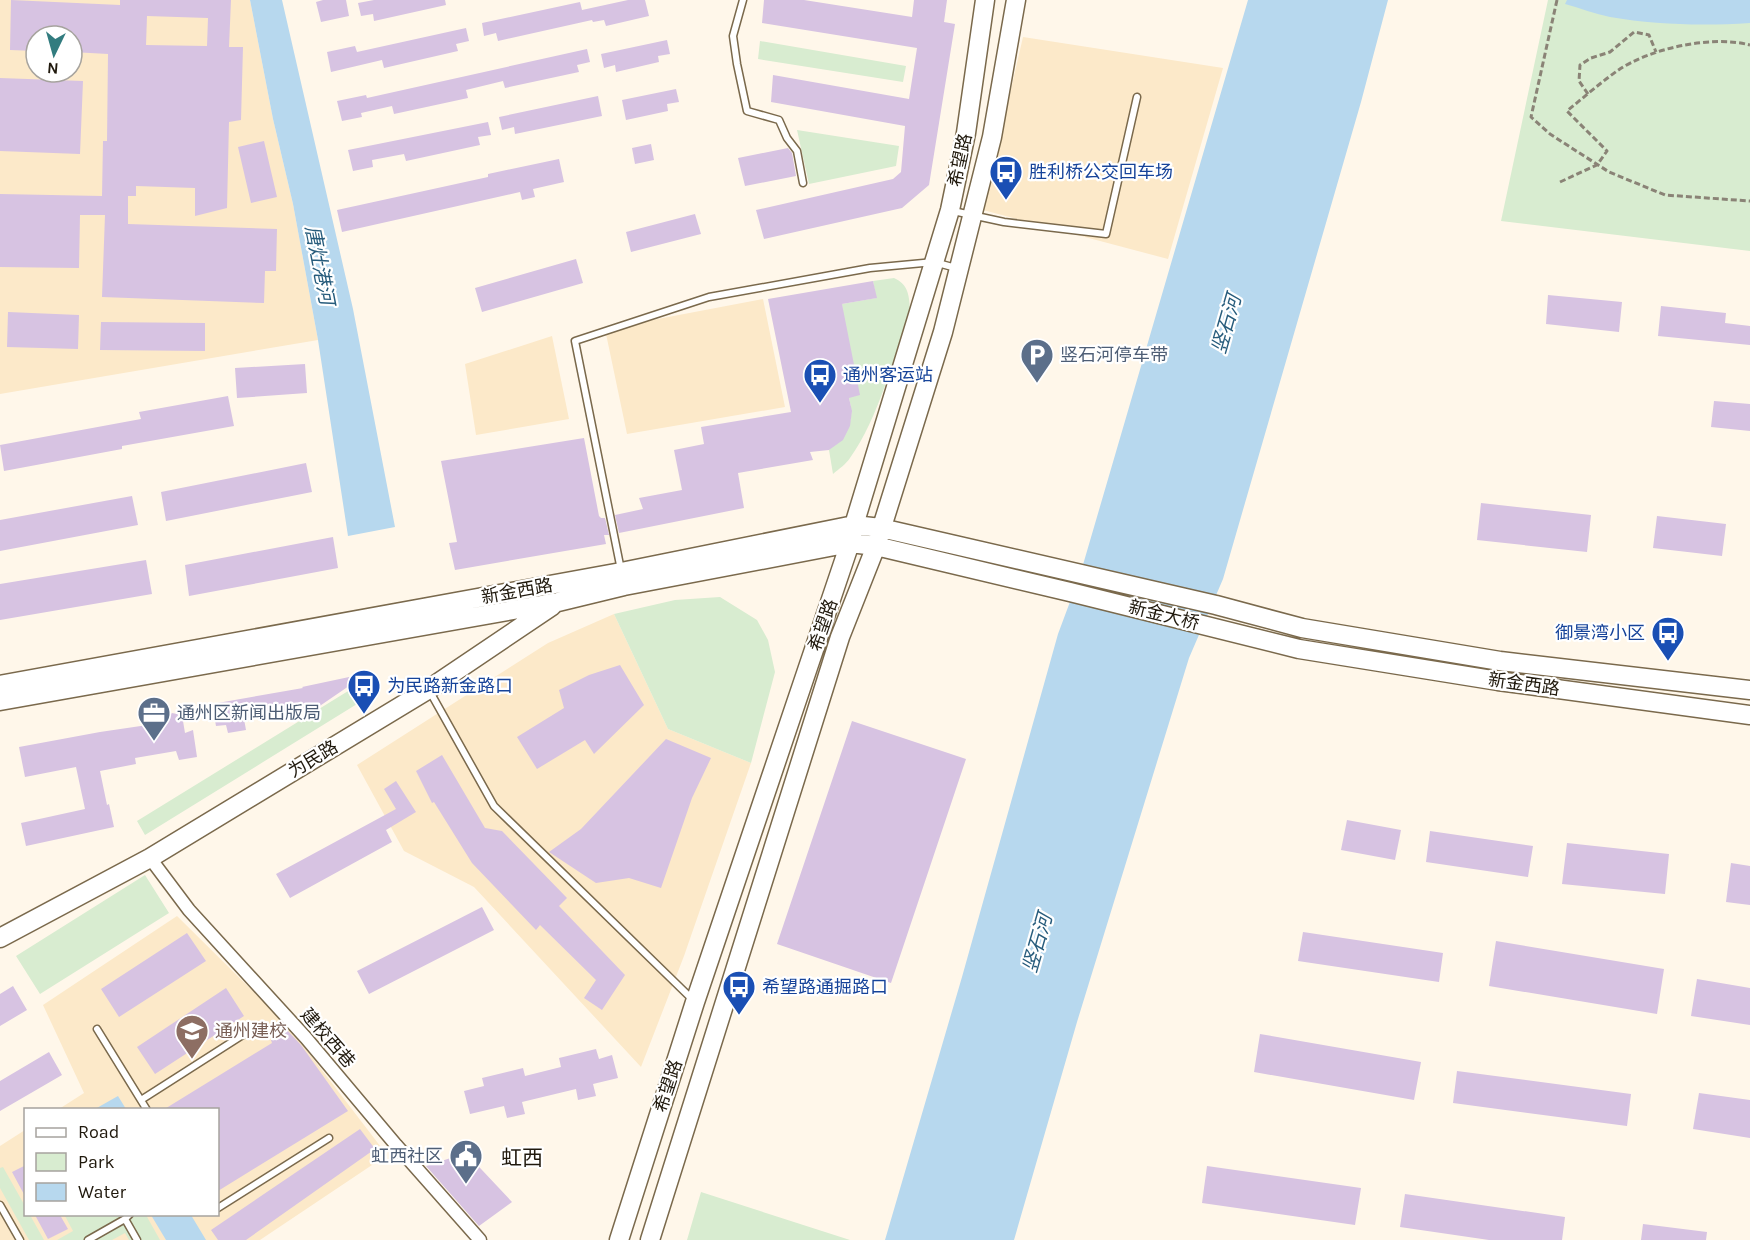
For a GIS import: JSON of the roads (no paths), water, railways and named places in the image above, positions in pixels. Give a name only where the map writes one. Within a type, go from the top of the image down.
[{"type":"main road","name":"希望路","points":[[619,1240],[695,1002],[852,534],[950,210],[966,133],[985,0]]},
{"type":"main road","name":"希望路","points":[[650,1240],[840,637],[876,546],[943,332],[992,137],[1016,0]]},
{"type":"main road","name":"新金西路","points":[[0,685],[622,579],[881,528],[1032,563]]},
{"type":"main road","name":"新金西路","points":[[852,534],[876,546],[1029,582]]},
{"type":"main road","name":"新金大桥","points":[[1032,563],[1216,605],[1302,628]]},
{"type":"main road","name":"为民路","points":[[0,938],[150,858],[429,689],[558,602],[622,579]]},
{"type":"main road","name":"新金大桥","points":[[1029,582],[1299,649]]},
{"type":"main road","name":"新金西路","points":[[0,701],[558,602]]},
{"type":"main road","name":"新金西路","points":[[1302,628],[1500,661],[1750,690]]},
{"type":"main road","name":"新金西路","points":[[1299,649],[1498,681],[1750,715]]},
{"type":"street","name":"建校西巷","points":[[150,858],[189,910],[306,1038],[480,1240]]},
{"type":"lane","points":[[743,0],[733,36],[747,111],[779,120],[787,138],[797,151],[803,183]]},
{"type":"lane","points":[[950,210],[1004,222],[1106,234],[1137,97]]},
{"type":"lane","points":[[622,579],[575,341],[709,297],[870,268],[934,262],[959,269]]},
{"type":"lane","points":[[429,689],[494,806],[695,1002]]},
{"type":"lane","points":[[97,1029],[146,1108]]},
{"type":"lane","points":[[141,1100],[249,1031]]},
{"type":"lane","points":[[219,1207],[329,1138]]},
{"type":"lane","points":[[0,1205],[20,1240]]},
{"type":"lane","points":[[88,1240],[127,1217],[137,1240]]},
{"type":"water","name":"唐灶港河","points":[[250,0],[282,0],[353,309],[395,527],[348,536],[318,340],[293,204],[273,119]]},
{"type":"water","name":"竖石河","points":[[1248,0],[1388,0],[1361,102],[1223,579],[1189,658],[1077,1022],[1014,1240],[885,1240],[962,977],[1058,634],[1080,575]]},
{"type":"water","points":[[1567,0],[1750,0],[1750,23],[1680,24],[1627,20],[1604,16],[1565,4]]},
{"type":"water","points":[[118,1096],[125,1108],[97,1108]]},
{"type":"water","points":[[152,1216],[192,1216],[206,1240],[166,1240]]},
{"type":"place","name":"胜利桥公交回车场","points":[[1006,201]]},
{"type":"place","name":"竖石河停车带","points":[[1037,384]]},
{"type":"place","name":"通州客运站","points":[[820,404]]},
{"type":"place","name":"御景湾小区","points":[[1668,662]]},
{"type":"place","name":"为民路新金路口","points":[[364,715]]},
{"type":"place","name":"通州区新闻出版局","points":[[154,742]]},
{"type":"place","name":"希望路通掘路口","points":[[739,1016]]},
{"type":"place","name":"通州建校","points":[[192,1060]]},
{"type":"place","name":"虹西社区","points":[[466,1185]]},
{"type":"district","name":"虹西","points":[[522,1158]]}]
